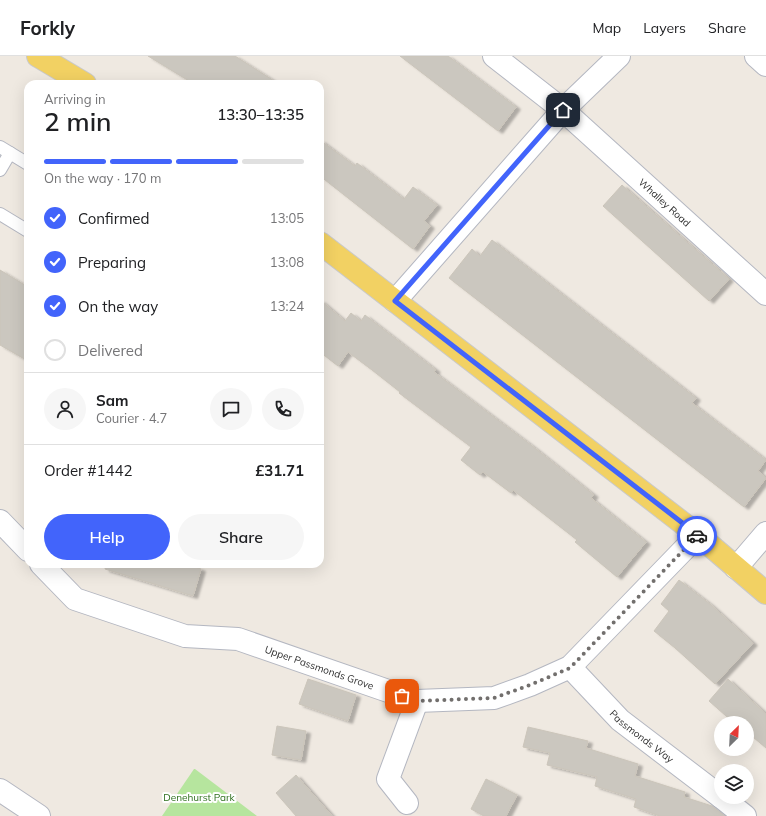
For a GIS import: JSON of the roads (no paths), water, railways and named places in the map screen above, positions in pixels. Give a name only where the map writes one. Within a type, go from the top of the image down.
[{"type":"main road","points":[[38,56],[78,80]]},
{"type":"main road","points":[[324,247],[698,535],[766,592]]},
{"type":"street","name":"Whalley Road","points":[[494,56],[563,110],[766,294]]},
{"type":"street","points":[[395,301],[563,110],[619,56]]},
{"type":"street","points":[[756,56],[766,65]]},
{"type":"street","points":[[0,521],[24,546]]},
{"type":"street","points":[[736,568],[766,533]]},
{"type":"street","name":"Upper Passmonds Grove","points":[[45,568],[75,599],[185,636],[238,639],[417,701],[494,698],[570,668],[698,535]]},
{"type":"street","name":"Passmonds Way","points":[[570,668],[620,720],[714,792]]},
{"type":"street","points":[[407,803],[388,779],[417,701]]},
{"type":"street","points":[[0,790],[39,816]]},
{"type":"street","name":"Passmonds Way","points":[[730,804],[745,816]]},
{"type":"lane","points":[[0,170],[5,150],[24,162]]},
{"type":"lane","points":[[0,214],[24,229]]},
{"type":"park label","name":"Denehurst Park","points":[[199,797]]}]
